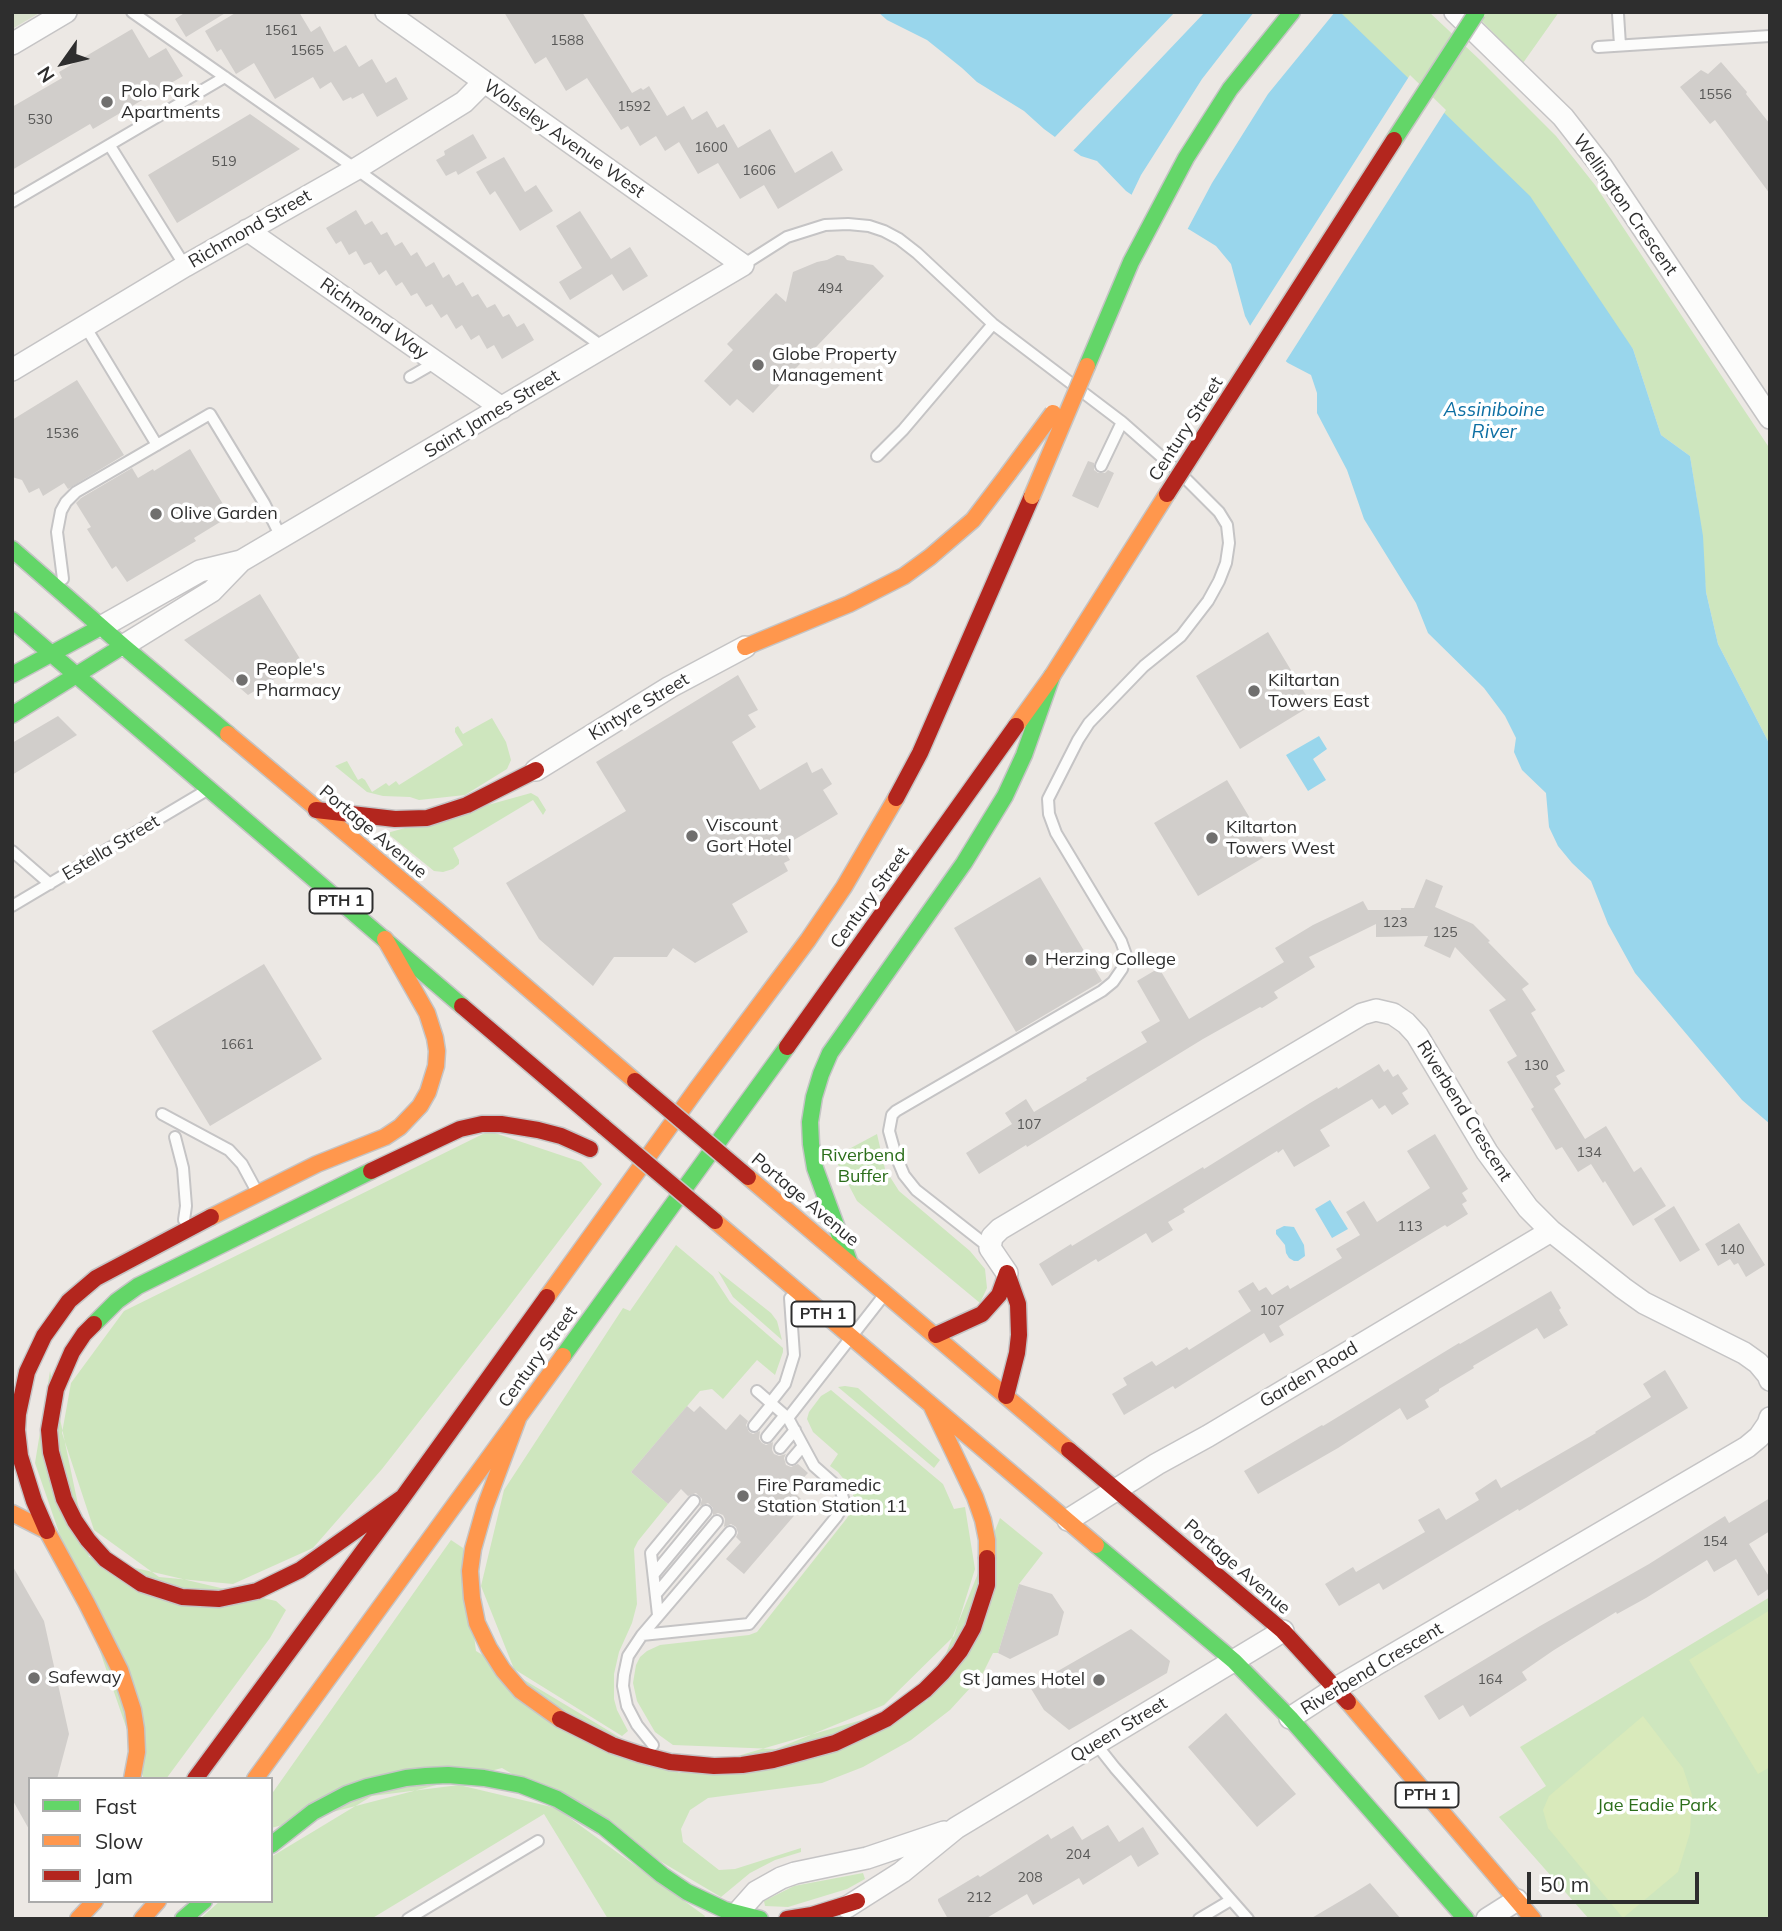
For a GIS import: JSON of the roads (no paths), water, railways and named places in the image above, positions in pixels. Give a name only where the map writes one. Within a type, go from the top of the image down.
[{"type":"main road","name":"Century Street","points":[[196,1777],[808,940],[861,860],[920,753],[1131,262],[1186,158],[1230,89],[1293,12]]},
{"type":"main road","name":"Century Street","points":[[256,1777],[861,945],[1052,676],[1477,12]]},
{"type":"main road","points":[[745,647],[849,604],[904,576],[930,557],[973,520],[1087,366]]},
{"type":"main road","name":"Portage Avenue","points":[[12,549],[100,627],[437,910],[635,1082],[1118,1489],[1283,1632],[1336,1688],[1533,1919]]},
{"type":"main road","name":"PTH 1","points":[[12,620],[851,1338],[1234,1661],[1290,1718],[1466,1919]]},
{"type":"main road","name":"Saint James Street","points":[[12,675],[100,627]]},
{"type":"main road","name":"Saint James Street","points":[[12,716],[123,646]]},
{"type":"main road","points":[[850,1263],[815,1168],[811,1144],[810,1122],[821,1074],[830,1054],[964,863],[1004,796],[1024,755],[1052,676]]},
{"type":"main road","points":[[316,810],[396,819],[427,818],[467,805],[536,770]]},
{"type":"main road","points":[[132,1777],[137,1752],[136,1729],[128,1691],[87,1604],[47,1531],[20,1456],[15,1433],[27,1372],[44,1336],[69,1301],[96,1278],[257,1193],[317,1164],[385,1137],[412,1116],[428,1092],[436,1066],[437,1051],[427,1013],[385,939]]},
{"type":"main road","points":[[403,1497],[300,1570],[257,1591],[219,1600],[181,1597],[142,1584],[105,1559],[88,1541],[64,1499],[51,1452],[49,1430],[60,1380],[72,1352],[84,1334],[117,1301],[138,1286],[460,1129],[482,1124],[519,1126],[561,1136],[596,1152]]},
{"type":"main road","points":[[625,1168],[696,1205]]},
{"type":"main road","points":[[936,1335],[982,1314],[999,1295],[1007,1273]]},
{"type":"main road","points":[[1006,1396],[1020,1335],[1018,1304],[1007,1273]]},
{"type":"main road","points":[[519,1416],[485,1507],[470,1571],[477,1623],[489,1648],[503,1670],[522,1691],[567,1724],[611,1745],[670,1762],[713,1766],[742,1765],[783,1758],[835,1743],[886,1719],[906,1705],[943,1672],[960,1651],[973,1628],[986,1585],[987,1540],[975,1497],[932,1407]]},
{"type":"main road","points":[[12,1513],[47,1531]]},
{"type":"main road","points":[[273,1843],[313,1812],[367,1787],[426,1776],[457,1775],[504,1781],[539,1791],[575,1808],[604,1827],[680,1888],[702,1900],[733,1916],[760,1919]]},
{"type":"main road","points":[[788,1919],[812,1915],[857,1901]]},
{"type":"main road","points":[[78,1919],[93,1903]]},
{"type":"main road","points":[[142,1919],[156,1903]]},
{"type":"main road","points":[[183,1919],[202,1903]]},
{"type":"street","points":[[12,44],[66,12]]},
{"type":"street","name":"Wolseley Avenue West","points":[[386,12],[743,264]]},
{"type":"street","name":"Wellington Crescent","points":[[1455,12],[1563,117],[1602,167],[1770,418]]},
{"type":"street","name":"Richmond Street","points":[[12,369],[356,169],[464,102],[484,82]]},
{"type":"street","name":"Richmond Way","points":[[247,230],[502,408]]},
{"type":"street","name":"Saint James Street","points":[[123,646],[212,591],[241,561],[743,264]]},
{"type":"street","name":"Saint James Street","points":[[100,627],[200,571],[241,561]]},
{"type":"street","name":"Kintyre Street","points":[[536,770],[670,687],[745,647]]},
{"type":"street","name":"Riverbend Crescent","points":[[990,1248],[992,1237],[999,1229],[1362,1014],[1376,1010],[1393,1014],[1417,1035],[1487,1152],[1528,1208],[1551,1231],[1644,1303],[1744,1353],[1758,1363],[1770,1380]]},
{"type":"street","name":"Garden Road","points":[[1068,1520],[1157,1464],[1551,1231]]},
{"type":"street","points":[[990,1248],[1007,1273]]},
{"type":"street","name":"Riverbend Crescent","points":[[1290,1718],[1336,1688],[1747,1447],[1759,1437],[1770,1418]]},
{"type":"street","name":"Queen Street","points":[[828,1919],[902,1872],[956,1828],[1283,1632]]},
{"type":"street","name":"Queen Street","points":[[733,1916],[756,1892],[781,1878],[867,1858],[956,1828]]},
{"type":"street","points":[[1487,1919],[1517,1900]]},
{"type":"lane","points":[[132,12],[604,348]]},
{"type":"lane","points":[[1618,14],[1620,45]]},
{"type":"lane","points":[[1598,47],[1770,36]]},
{"type":"lane","points":[[12,202],[225,77]]},
{"type":"lane","points":[[110,146],[185,266]]},
{"type":"lane","points":[[743,264],[787,237],[825,225],[869,226],[899,239],[993,324],[1122,422],[1181,474],[1219,512],[1227,525],[1229,543],[1226,563],[1208,601],[1181,636],[1144,666],[1089,723],[1048,799],[1049,814],[1056,833],[1121,941],[1126,955],[1122,969],[1102,991],[892,1115],[889,1131],[904,1175],[916,1190],[990,1248]]},
{"type":"lane","points":[[877,456],[903,430],[993,324]]},
{"type":"lane","points":[[85,326],[157,445]]},
{"type":"lane","points":[[410,377],[436,362]]},
{"type":"lane","points":[[66,596],[57,539],[59,517],[66,502],[76,492],[210,414],[264,503],[281,537]]},
{"type":"lane","points":[[1101,466],[1122,422]]},
{"type":"lane","name":"Estella Street","points":[[12,906],[210,789]]},
{"type":"lane","points":[[12,851],[50,884]]},
{"type":"lane","points":[[162,1114],[229,1150],[242,1164],[257,1193],[256,1202],[248,1213]]},
{"type":"lane","points":[[175,1137],[183,1168],[186,1206],[179,1233]]},
{"type":"lane","points":[[201,1254],[226,1230]]},
{"type":"lane","points":[[754,1426],[785,1384],[794,1355],[790,1285]]},
{"type":"lane","points":[[767,1437],[787,1417],[886,1294]]},
{"type":"lane","points":[[642,1635],[749,1624],[843,1506],[840,1489],[814,1466],[787,1417],[757,1391]]},
{"type":"lane","points":[[780,1448],[794,1430]]},
{"type":"lane","points":[[792,1459],[803,1446]]},
{"type":"lane","points":[[658,1615],[652,1553],[694,1501]]},
{"type":"lane","points":[[654,1574],[706,1511]]},
{"type":"lane","points":[[656,1594],[718,1521]]},
{"type":"lane","points":[[670,1762],[649,1741],[627,1706],[623,1686],[626,1664],[632,1648],[642,1635],[730,1532]]},
{"type":"lane","points":[[1096,1744],[1248,1919]]},
{"type":"lane","points":[[408,1919],[538,1841]]},
{"type":"lane","points":[[1199,1919],[1231,1900]]},
{"type":"water","name":"Assiniboine River","points":[[878,12],[1340,12],[1530,196],[1633,349],[1661,435],[1690,456],[1703,536],[1706,592],[1718,644],[1770,745],[1770,1124],[1742,1100],[1635,973],[1608,924],[1591,881],[1558,846],[1549,827],[1546,793],[1522,770],[1514,752],[1516,738],[1505,716],[1484,688],[1428,633],[1416,603],[1364,519],[1347,470],[1317,413],[1317,393],[1311,375],[1288,363],[1256,337],[1245,316],[1231,264],[1216,246],[1166,218],[1126,191],[1097,161],[1081,156],[1024,111],[977,82],[927,40],[887,20]]},
{"type":"water","points":[[1319,736],[1327,749],[1313,759],[1326,780],[1308,791],[1286,755]]},
{"type":"water","points":[[1330,1200],[1348,1229],[1332,1238],[1315,1209]]},
{"type":"water","points":[[1284,1226],[1294,1227],[1304,1245],[1305,1256],[1298,1261],[1289,1258],[1285,1245],[1276,1234],[1276,1230]]},
{"type":"place","name":"Polo Park Apartments","points":[[107,102]]},
{"type":"place","name":"Globe Property Management","points":[[758,365]]},
{"type":"place","name":"Olive Garden","points":[[156,514]]},
{"type":"place","name":"People's Pharmacy","points":[[242,680]]},
{"type":"place","name":"Kiltartan Towers East","points":[[1254,691]]},
{"type":"place","name":"Viscount Gort Hotel","points":[[692,836]]},
{"type":"place","name":"Kiltarton Towers West","points":[[1212,838]]},
{"type":"place","name":"Herzing College","points":[[1031,960]]},
{"type":"place","name":"Fire Paramedic Station Station 11","points":[[743,1496]]},
{"type":"place","name":"Safeway","points":[[34,1678]]},
{"type":"place","name":"St James Hotel","points":[[1099,1680]]},
{"type":"park label","name":"Riverbend Buffer","points":[[863,1166]]},
{"type":"park label","name":"Jae Eadie Park","points":[[1657,1806]]}]
